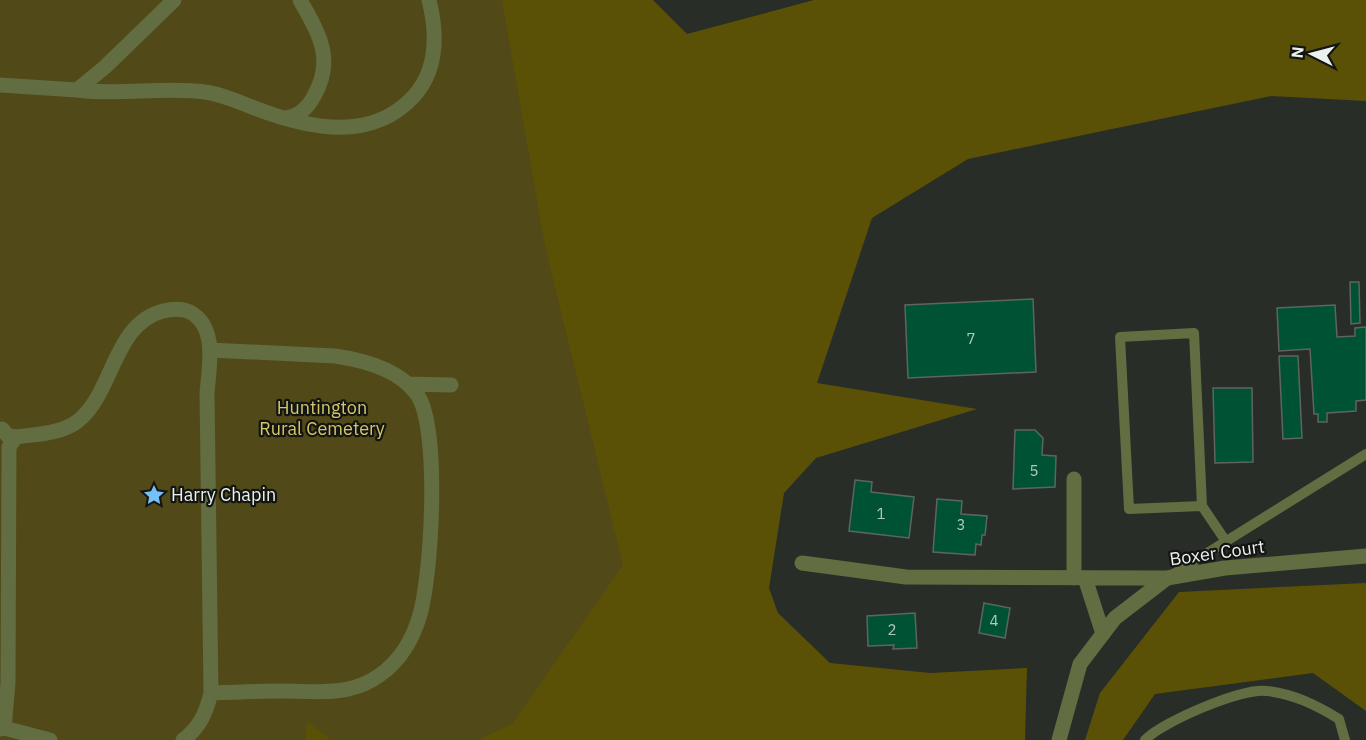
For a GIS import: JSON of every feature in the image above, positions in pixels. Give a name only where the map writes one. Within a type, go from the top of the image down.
[{"type":"street","points":[[77,90],[105,67],[174,0]]},
{"type":"street","points":[[282,118],[302,112],[311,103],[324,76],[326,65],[321,40],[300,0]]},
{"type":"street","points":[[0,85],[117,93],[207,92],[282,118],[332,128],[352,128],[384,120],[407,103],[424,80],[434,50],[435,33],[429,0]]},
{"type":"street","points":[[2,429],[8,436],[16,437],[60,430],[76,423],[90,410],[125,341],[137,325],[152,314],[171,309],[186,310],[198,317],[206,329],[210,350],[207,393],[211,693],[207,711],[195,731],[183,740]]},
{"type":"street","points":[[210,350],[344,357],[373,365],[409,384],[418,395],[425,411],[431,490],[429,564],[421,610],[411,640],[399,658],[372,680],[333,692],[211,693]]},
{"type":"street","points":[[409,384],[451,385]]},
{"type":"street","points":[[16,437],[9,447],[8,463],[9,650],[2,728],[50,740]]},
{"type":"street","points":[[1074,479],[1080,578],[1103,634]]},
{"type":"street","name":"Boxer Court","points":[[1059,740],[1080,664],[1115,618],[1167,578],[1225,568],[1366,556]]},
{"type":"street","points":[[802,563],[906,577],[1167,578]]},
{"type":"lane","points":[[1202,506],[1129,509],[1120,337],[1194,333],[1202,506],[1225,540]]},
{"type":"lane","points":[[1167,578],[1366,454]]},
{"type":"lane","points":[[1145,740],[1154,730],[1207,705],[1264,690],[1312,702],[1339,719],[1345,740]]},
{"type":"green space","name":"Huntington Rural Cemetery","points":[[0,0],[533,0],[666,529],[571,740],[0,740]]},
{"type":"shaded area","points":[[502,0],[653,0],[687,34],[814,0],[1366,0],[1366,101],[1271,96],[968,159],[872,218],[817,383],[977,409],[816,458],[784,493],[769,588],[778,613],[830,663],[930,673],[1027,668],[1025,740],[478,740],[513,723],[623,565],[545,246]]},
{"type":"shaded area","points":[[1366,583],[1366,711],[1313,673],[1155,694],[1123,740],[1085,740],[1100,693],[1179,592]]},
{"type":"shaded area","points":[[307,721],[331,740],[306,740]]},
{"type":"building","points":[[1350,282],[1359,282],[1360,323],[1351,324]]},
{"type":"building","points":[[1033,299],[1036,372],[908,378],[905,305]]},
{"type":"building","points":[[1335,305],[1337,337],[1355,336],[1355,328],[1366,327],[1366,400],[1356,401],[1356,411],[1327,413],[1327,422],[1318,422],[1318,414],[1314,414],[1310,349],[1279,351],[1277,308]]},
{"type":"building","points":[[1279,356],[1298,356],[1302,438],[1283,439]]},
{"type":"building","points":[[1213,388],[1252,388],[1253,462],[1215,463]]},
{"type":"building","points":[[1015,430],[1035,430],[1043,438],[1042,455],[1056,456],[1055,487],[1013,489]]},
{"type":"building","points":[[855,480],[872,482],[871,492],[914,497],[909,538],[849,531]]},
{"type":"building","points":[[937,499],[962,501],[961,514],[987,516],[985,535],[982,535],[981,545],[976,544],[975,555],[933,552]]},
{"type":"building","points":[[984,603],[1010,608],[1005,638],[979,633]]},
{"type":"building","points":[[915,613],[917,648],[893,649],[894,645],[868,646],[867,616]]},
{"type":"place","name":"Harry Chapin","points":[[154,495]]}]
